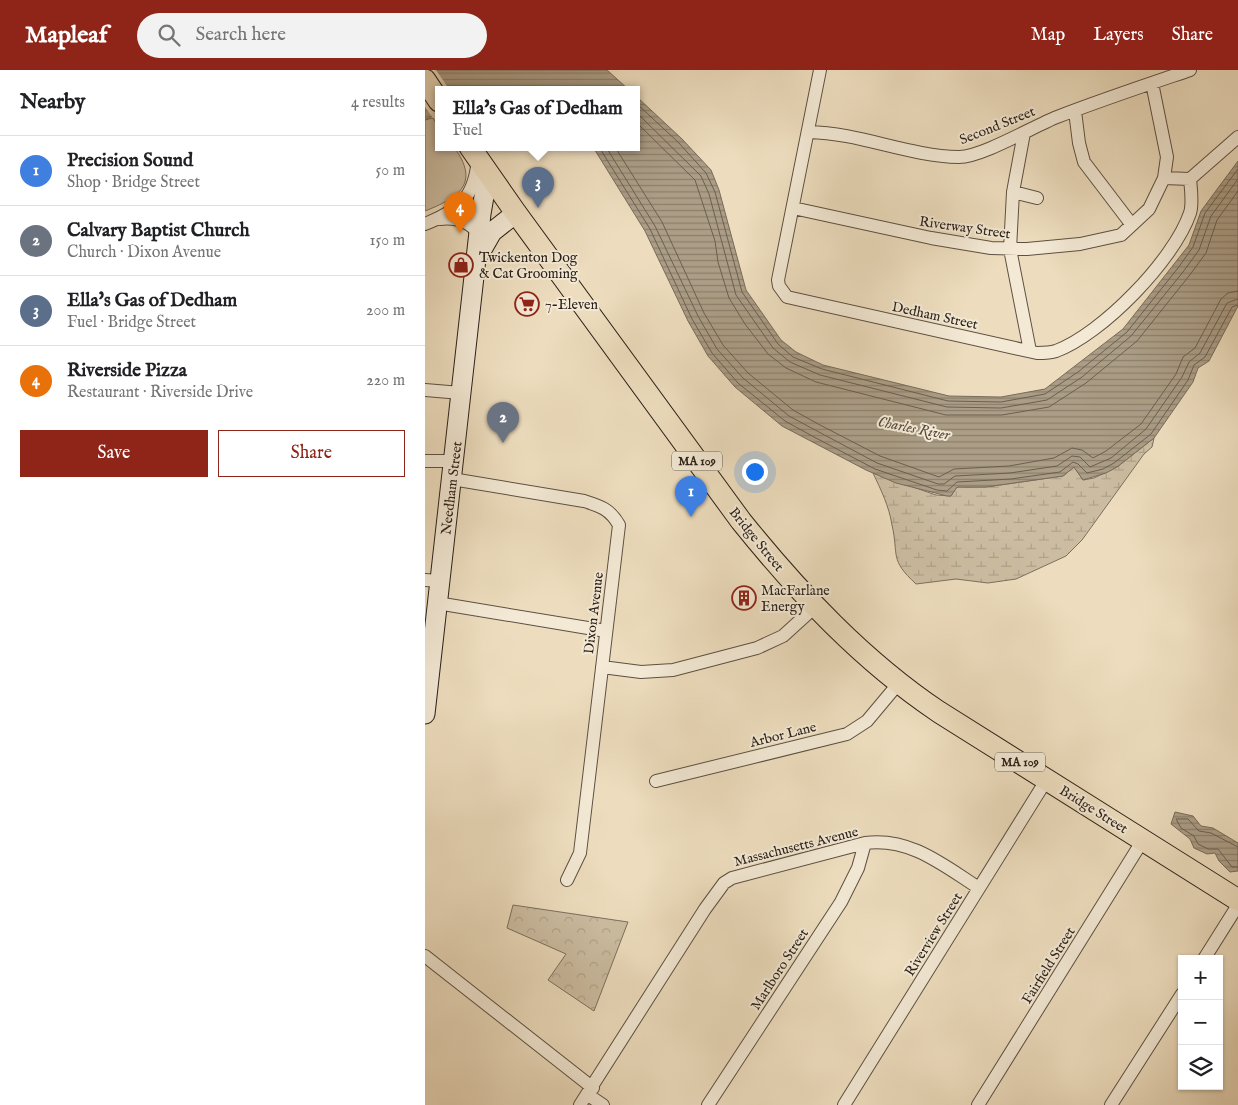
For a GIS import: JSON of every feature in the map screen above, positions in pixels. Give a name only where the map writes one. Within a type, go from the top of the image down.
[{"type":"main road","points":[[425,81],[435,95]]},
{"type":"main road","name":"Bridge Street","points":[[479,159],[516,213],[741,521],[778,567],[865,655],[899,684],[1238,900]]},
{"type":"main road","name":"Needham Street","points":[[425,714],[437,603],[433,580],[453,470],[477,262],[479,159]]},
{"type":"main road","name":"Needham Street","points":[[477,262],[481,249],[490,235],[516,213]]},
{"type":"street","name":"Dedham Street","points":[[821,70],[778,280],[779,286],[787,297],[1030,351],[1055,352],[1084,336],[1140,289],[1167,257],[1191,212],[1189,179]]},
{"type":"street","name":"Second Street","points":[[809,132],[836,133],[912,150],[960,157],[1025,133],[1075,111],[1190,70]]},
{"type":"street","points":[[1152,83],[1167,157],[1164,178],[1189,179],[1238,137]]},
{"type":"street","points":[[1075,111],[1079,143],[1084,162],[1132,225]]},
{"type":"street","points":[[1025,133],[1013,192],[1010,249],[1030,351]]},
{"type":"street","points":[[425,224],[459,206],[469,194],[475,179],[479,159]]},
{"type":"street","name":"Riverway Street","points":[[793,208],[931,238],[991,248],[1010,249],[1080,244],[1121,235],[1149,209],[1164,178]]},
{"type":"street","points":[[1013,192],[1037,198]]},
{"type":"street","points":[[437,219],[459,220],[471,225],[479,234]]},
{"type":"street","points":[[425,390],[461,393]]},
{"type":"street","name":"Dixon Avenue","points":[[425,461],[453,470],[584,501],[602,507],[613,514],[619,525],[580,853],[567,880]]},
{"type":"street","points":[[437,603],[606,631]]},
{"type":"street","points":[[602,667],[641,672],[673,670],[757,648],[783,636],[816,606]]},
{"type":"street","name":"Arbor Lane","points":[[656,781],[847,734],[867,721],[899,684]]},
{"type":"street","name":"Riverview Street","points":[[843,1105],[1047,779]]},
{"type":"street","name":"Fairfield Street","points":[[978,1105],[1143,840]]},
{"type":"street","name":"Massachusetts Avenue","points":[[587,1096],[705,908],[724,883],[731,878],[865,843],[883,841],[899,843],[935,860],[979,888]]},
{"type":"street","name":"Marlboro Street","points":[[708,1105],[841,902],[857,868],[865,843]]},
{"type":"street","points":[[1207,955],[1238,905]]},
{"type":"street","points":[[425,956],[587,1096],[603,1105]]},
{"type":"street","points":[[1111,1105],[1178,1000]]},
{"type":"green space","points":[[433,118],[435,121],[435,151],[456,151],[462,160],[465,180],[462,188],[456,195],[425,211],[425,120]]},
{"type":"green space","points":[[1154,438],[1152,447],[1144,454],[1082,540],[1066,556],[1016,579],[988,583],[956,579],[916,584],[898,563],[889,511],[873,473],[936,495],[951,496],[957,487],[986,487],[1063,476],[1074,467],[1083,480],[1094,478],[1117,467]]},
{"type":"green space","points":[[513,905],[628,922],[594,1011],[548,980],[566,954],[507,928]]},
{"type":"water","points":[[425,70],[607,70],[625,86],[435,86],[435,115],[425,120]]},
{"type":"water","name":"Charles River","points":[[640,100],[682,139],[711,170],[719,190],[746,290],[781,340],[796,352],[823,365],[949,396],[1001,397],[1045,389],[1123,329],[1189,245],[1201,211],[1238,161],[1238,306],[1209,361],[1198,368],[1193,382],[1154,438],[1117,467],[1106,473],[1083,480],[1074,467],[1063,476],[986,487],[957,487],[951,496],[947,496],[896,483],[866,470],[782,426],[735,387],[708,356],[688,321],[645,231],[595,151],[640,151]]},
{"type":"water","points":[[1175,812],[1193,816],[1201,826],[1213,828],[1238,843],[1238,871],[1230,872],[1219,861],[1215,853],[1207,854],[1194,848],[1190,839],[1171,824]]},
{"type":"pier","points":[[425,70],[436,70],[447,86],[435,86],[435,116],[433,118],[425,107]]},
{"type":"place","name":"Ella's Gas of Dedham","points":[[538,208]]},
{"type":"place","name":"Riverside Pizza","points":[[460,233]]},
{"type":"place","name":"Twickenton Dog & Cat Grooming","points":[[461,265]]},
{"type":"place","name":"7-Eleven","points":[[527,304]]},
{"type":"place","name":"Calvary Baptist Church","points":[[503,443]]},
{"type":"place","name":"Precision Sound","points":[[691,517]]},
{"type":"place","name":"MacFarlane Energy","points":[[744,598]]}]
